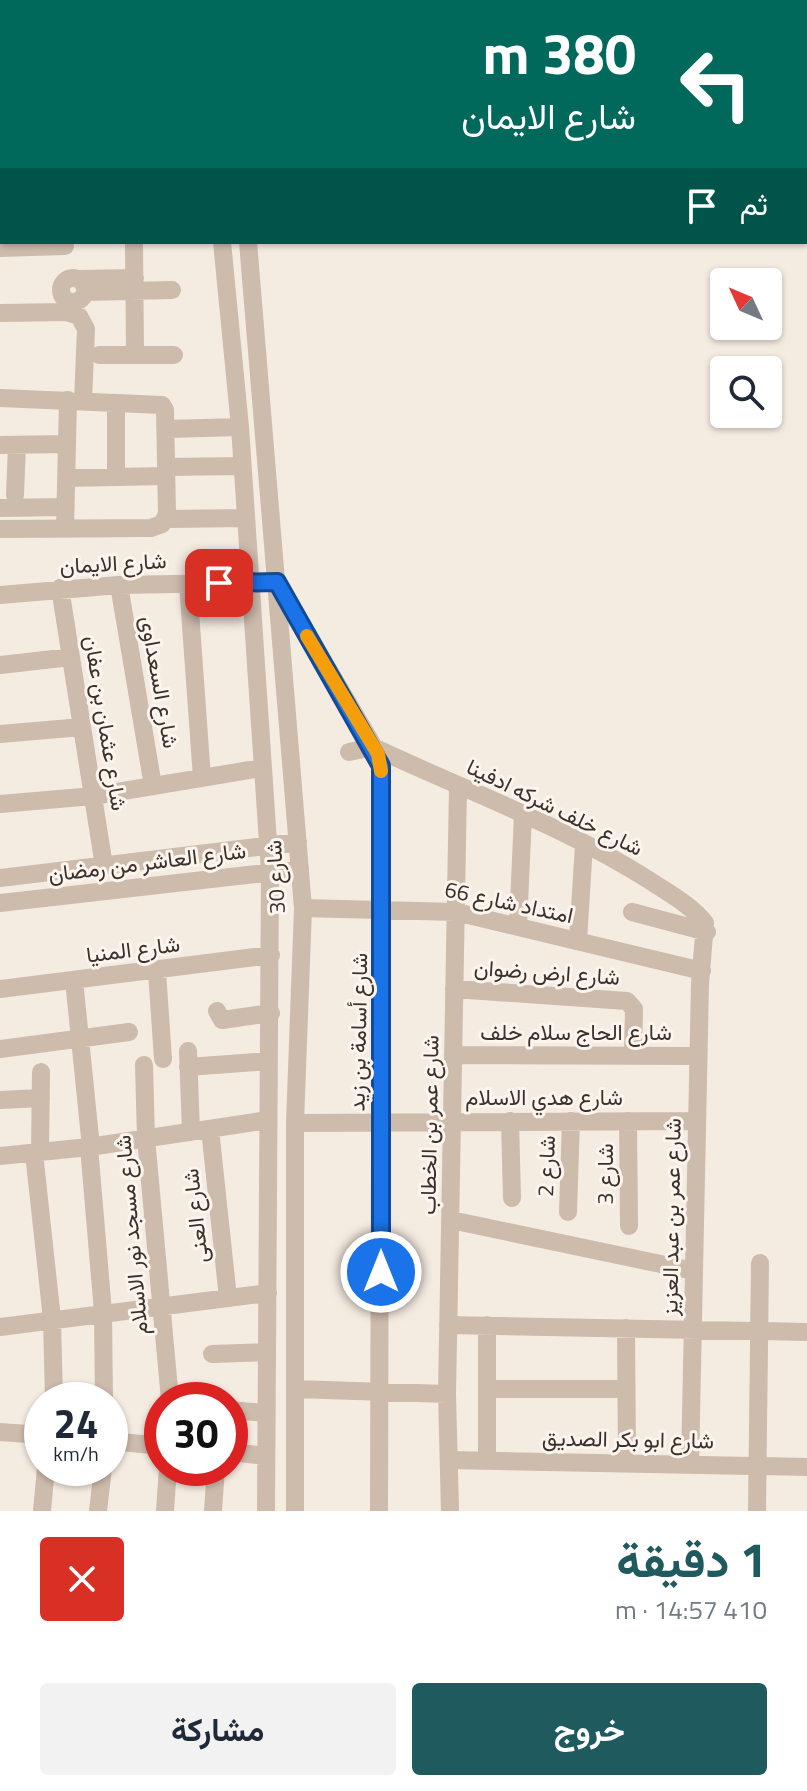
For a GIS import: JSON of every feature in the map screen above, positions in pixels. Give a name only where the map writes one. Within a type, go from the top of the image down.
[{"type":"street","points":[[7,246],[65,244],[77,284],[135,284],[172,290]]},
{"type":"street","points":[[134,244],[135,355]]},
{"type":"street","name":"شارع 30","points":[[222,244],[240,427],[270,872],[266,1511]]},
{"type":"street","name":"شارع 30","points":[[248,244],[303,908],[295,1123],[295,1511]]},
{"type":"street","points":[[0,313],[66,312],[79,316],[86,329],[67,444],[65,529]]},
{"type":"street","points":[[99,355],[174,355]]},
{"type":"street","points":[[0,398],[162,405],[166,429],[166,516]]},
{"type":"street","points":[[116,412],[116,476]]},
{"type":"street","points":[[166,429],[240,427]]},
{"type":"street","points":[[15,495],[8,445],[67,444]]},
{"type":"street","points":[[66,478],[242,466]]},
{"type":"street","points":[[0,508],[65,507]]},
{"type":"street","points":[[0,529],[151,528],[166,516],[246,518]]},
{"type":"street","name":"شارع الايمان","points":[[0,595],[119,585],[277,582]]},
{"type":"street","name":"شارع أسامة بن زيد","points":[[277,582],[381,766],[384,908],[379,1511]]},
{"type":"street","points":[[188,584],[202,778]]},
{"type":"street","name":"شارع السعداوى","points":[[119,585],[153,786]]},
{"type":"street","name":"شارع عثمان بن عفان","points":[[60,588],[104,866]]},
{"type":"street","points":[[0,665],[71,657]]},
{"type":"street","points":[[0,734],[82,727]]},
{"type":"street","points":[[349,752],[373,747]]},
{"type":"street","name":"شارع خلف شركه ادفينا","points":[[373,747],[584,844],[678,899],[703,919],[707,932]]},
{"type":"street","points":[[0,804],[93,796],[262,768]]},
{"type":"street","name":"شارع عمر بن الخطاب","points":[[450,1511],[447,1394],[458,787]]},
{"type":"street","points":[[518,926],[523,815]]},
{"type":"street","name":"شارع العاشر من رمضان","points":[[0,878],[298,842]]},
{"type":"street","points":[[578,941],[584,844]]},
{"type":"street","name":"شارع العاشر من رمضان","points":[[0,903],[300,869]]},
{"type":"street","name":"امتداد شارع 66","points":[[303,908],[456,912],[702,971]]},
{"type":"street","points":[[632,912],[707,932],[702,971]]},
{"type":"street","name":"شارع المنيا","points":[[0,989],[157,972],[271,955]]},
{"type":"street","name":"شارع عمر بن عبد العزيز","points":[[690,1464],[702,971]]},
{"type":"street","points":[[157,972],[163,1059]]},
{"type":"street","points":[[74,980],[103,1312],[104,1382]]},
{"type":"street","name":"شارع ارض رضوان","points":[[454,989],[627,1001],[634,1009],[633,1056]]},
{"type":"street","points":[[217,1011],[222,1020],[271,1013]]},
{"type":"street","points":[[0,1049],[129,1032]]},
{"type":"street","name":"شارع الحاج سلام خلف","points":[[453,1055],[698,1056]]},
{"type":"street","points":[[191,1132],[188,1059],[269,1061]]},
{"type":"street","name":"شارع مسجد نور الاسلام","points":[[144,1065],[146,1138],[168,1382]]},
{"type":"street","points":[[41,1072],[37,1152],[52,1319],[54,1382]]},
{"type":"street","points":[[0,1100],[41,1098]]},
{"type":"street","points":[[0,1156],[90,1147],[268,1120]]},
{"type":"street","points":[[510,1121],[512,1198]]},
{"type":"street","name":"شارع 2","points":[[568,1212],[571,1121]]},
{"type":"street","name":"شارع 3","points":[[628,1121],[629,1226]]},
{"type":"street","name":"شارع هدي الاسلام","points":[[295,1123],[697,1121]]},
{"type":"street","name":"شارع العنى","points":[[210,1129],[228,1298]]},
{"type":"street","points":[[451,1220],[694,1271]]},
{"type":"street","points":[[757,1511],[760,1263]]},
{"type":"street","points":[[0,1327],[268,1293]]},
{"type":"street","points":[[448,1325],[807,1332]]},
{"type":"street","points":[[487,1325],[487,1461]]},
{"type":"street","points":[[626,1328],[627,1463]]},
{"type":"street","points":[[212,1354],[267,1352]]},
{"type":"street","points":[[267,1372],[295,1381],[381,1392],[447,1394]]},
{"type":"street","points":[[487,1389],[626,1389]]},
{"type":"street","points":[[248,1412],[266,1413]]},
{"type":"street","points":[[0,1432],[24,1434]]},
{"type":"street","points":[[248,1454],[266,1456]]},
{"type":"street","name":"شارع ابو بكر الصديق","points":[[449,1460],[807,1467]]},
{"type":"street","points":[[42,1511],[44,1486]]},
{"type":"street","points":[[98,1511],[101,1486]]},
{"type":"street","points":[[165,1511],[167,1486]]},
{"type":"street","points":[[213,1511],[215,1486]]},
{"type":"slow traffic","points":[[307,636],[354,719],[378,754],[381,771]]},
{"type":"route","points":[[219,583],[277,582],[341,698],[378,754],[381,766],[384,908],[381,1272]]}]
